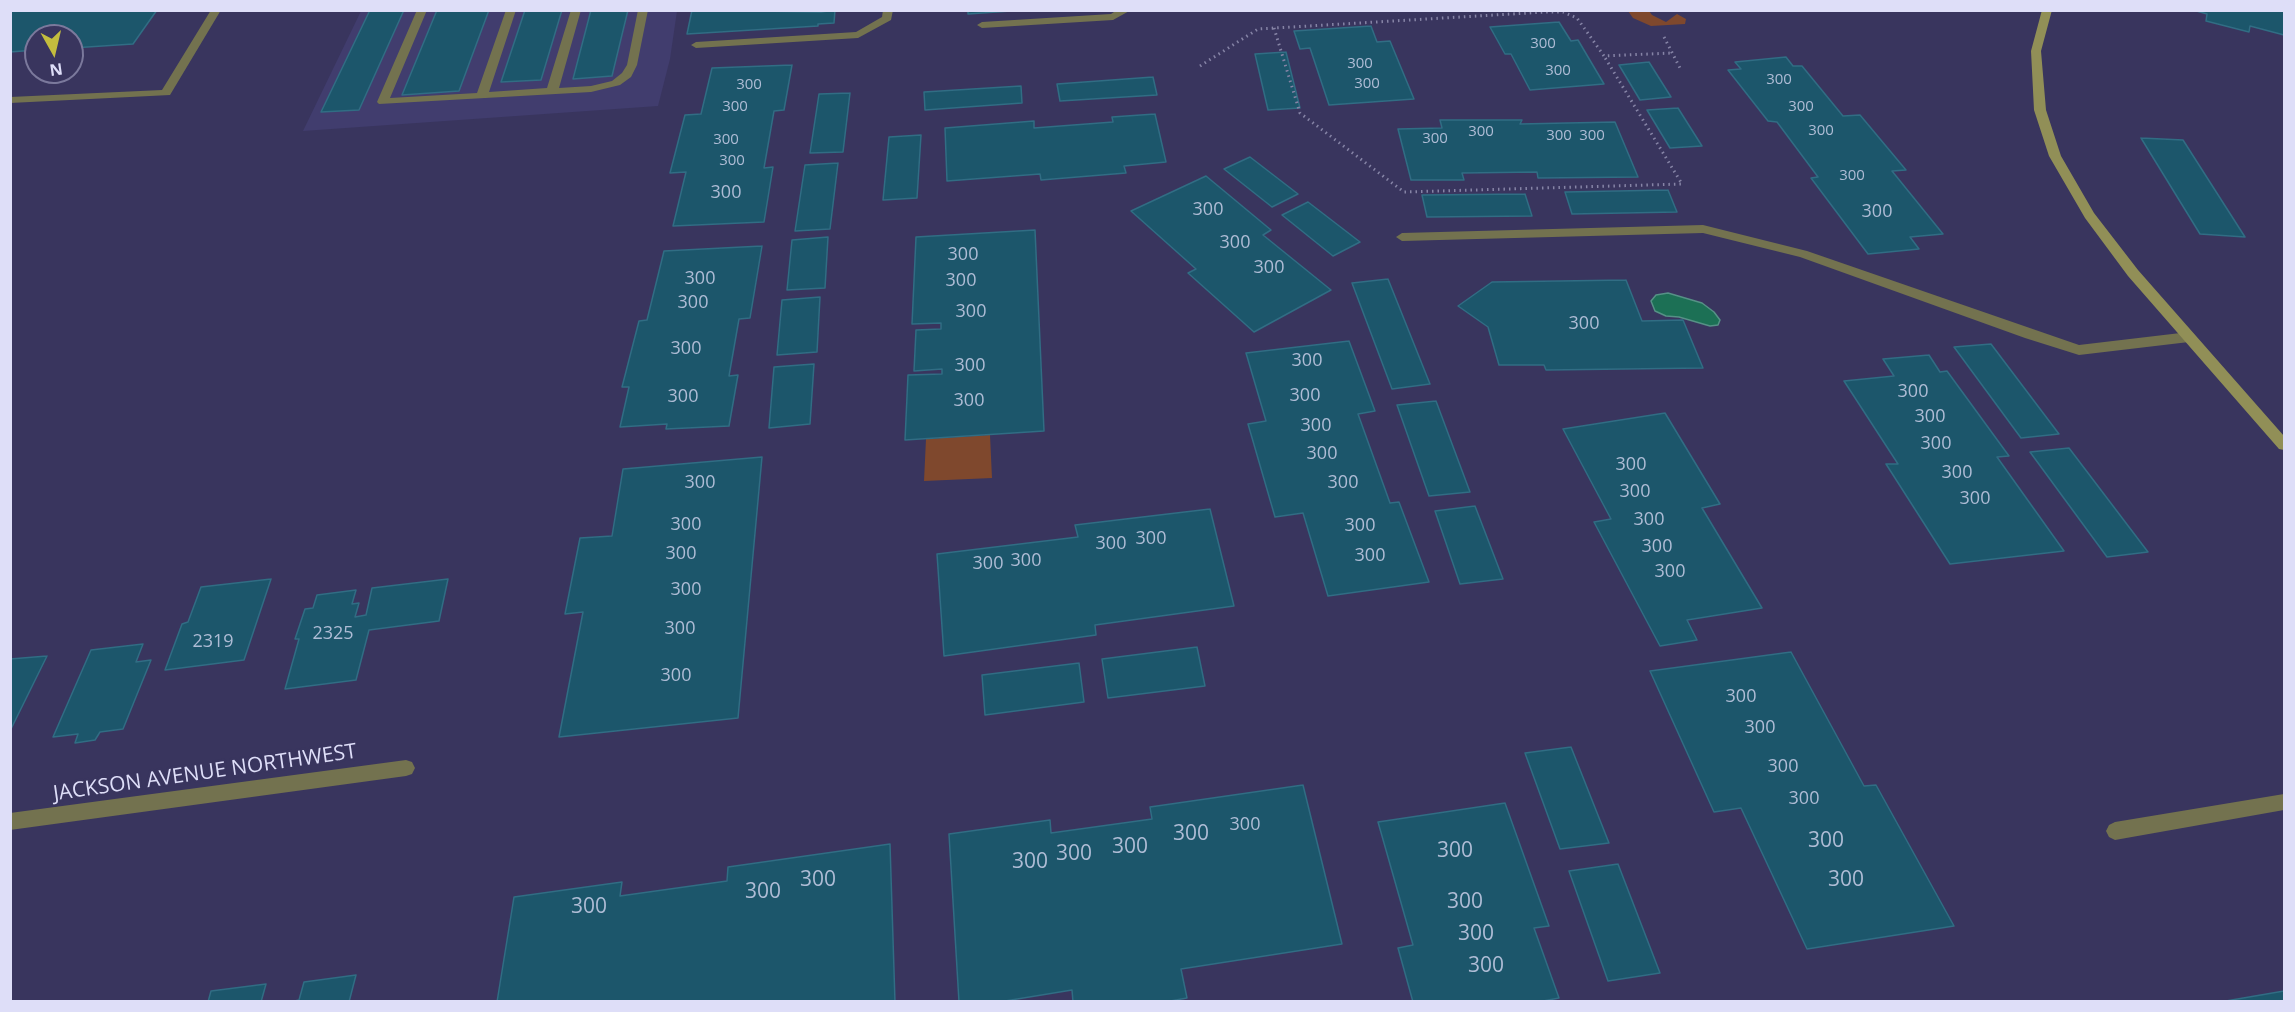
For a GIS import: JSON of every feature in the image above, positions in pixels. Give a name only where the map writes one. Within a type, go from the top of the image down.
[{"type":"street","points":[[10,100],[166,93],[216,10]]},
{"type":"street","points":[[422,10],[383,102],[591,89],[616,83],[627,75],[632,65],[643,10]]},
{"type":"street","points":[[482,95],[511,10]]},
{"type":"street","points":[[552,91],[576,10]]},
{"type":"street","points":[[696,45],[858,35],[887,18],[888,10]]},
{"type":"street","points":[[982,25],[1113,17],[1126,10]]},
{"type":"street","points":[[2047,10],[2036,51],[2040,110],[2055,156],[2089,215],[2133,273],[2284,445]]},
{"type":"street","points":[[1402,237],[1704,229],[1803,254],[2030,335],[2079,350],[2189,337]]},
{"type":"street","name":"JACKSON AVENUE NORTHWEST","points":[[10,822],[406,768]]},
{"type":"street","points":[[2115,831],[2284,802]]},
{"type":"path","points":[[1200,66],[1258,29],[1274,28],[1563,12],[1577,18],[1605,56],[1682,184],[1404,192],[1300,113],[1274,28]]},
{"type":"path","points":[[1664,37],[1680,68]]},
{"type":"path","points":[[1605,56],[1672,53]]},
{"type":"shaded area","points":[[361,11],[677,11],[670,59],[658,106],[303,131]]},
{"type":"shaded area","points":[[1628,11],[1649,11],[1666,22],[1677,14],[1686,19],[1685,24],[1651,26],[1633,18]]},
{"type":"shaded area","points":[[1668,293],[1702,303],[1720,320],[1718,325],[1710,326],[1679,317],[1666,316],[1655,311],[1651,301],[1656,295]]},
{"type":"shaded area","points":[[990,435],[992,478],[924,481],[926,439]]},
{"type":"building","points":[[10,10],[157,10],[133,44],[84,47],[84,24],[24,24],[24,51],[10,52]]},
{"type":"building","points":[[370,10],[404,10],[359,110],[321,112]]},
{"type":"building","points":[[437,10],[489,10],[459,91],[402,95]]},
{"type":"building","points":[[525,10],[562,10],[541,80],[501,82]]},
{"type":"building","points":[[591,10],[628,10],[612,76],[573,79]]},
{"type":"building","points":[[692,10],[821,12],[835,10],[834,23],[818,24],[818,26],[687,34]]},
{"type":"building","points":[[968,10],[1025,10],[968,14]]},
{"type":"building","points":[[2193,10],[2284,10],[2284,35],[2250,26],[2249,32],[2206,21],[2207,14]]},
{"type":"building","points":[[1559,22],[1571,41],[1578,40],[1604,84],[1530,90],[1511,54],[1505,54],[1490,27]]},
{"type":"building","points":[[1371,26],[1377,42],[1390,41],[1414,99],[1329,105],[1310,48],[1300,49],[1294,31]]},
{"type":"building","points":[[1286,52],[1300,108],[1268,110],[1255,54]]},
{"type":"building","points":[[1786,57],[1793,66],[1802,66],[1843,116],[1860,115],[1906,170],[1892,171],[1943,234],[1910,237],[1919,249],[1868,254],[1811,178],[1818,177],[1777,122],[1768,121],[1728,70],[1741,69],[1735,62]]},
{"type":"building","points":[[1649,62],[1671,97],[1640,100],[1619,65]]},
{"type":"building","points":[[792,65],[784,110],[774,111],[764,168],[773,167],[764,222],[673,226],[686,172],[670,173],[685,115],[701,114],[712,68]]},
{"type":"building","points":[[1153,77],[1157,95],[1060,101],[1057,84]]},
{"type":"building","points":[[1021,86],[1022,103],[925,110],[924,92]]},
{"type":"building","points":[[850,93],[843,152],[810,153],[819,94]]},
{"type":"building","points":[[1678,108],[1702,146],[1670,148],[1647,110]]},
{"type":"building","points":[[1155,114],[1166,162],[1124,166],[1126,173],[1041,180],[1040,174],[947,181],[945,128],[1034,121],[1034,128],[1113,122],[1112,117]]},
{"type":"building","points":[[1440,120],[1522,120],[1520,124],[1615,122],[1638,177],[1538,178],[1537,172],[1462,173],[1464,180],[1411,180],[1398,129],[1442,128]]},
{"type":"building","points":[[921,135],[917,198],[883,200],[889,137]]},
{"type":"building","points":[[2141,138],[2183,140],[2245,237],[2200,234]]},
{"type":"building","points":[[1250,157],[1298,194],[1272,207],[1224,169]]},
{"type":"building","points":[[838,163],[830,229],[795,231],[805,165]]},
{"type":"building","points":[[1206,176],[1271,230],[1263,235],[1331,290],[1254,332],[1188,273],[1196,269],[1131,211]]},
{"type":"building","points":[[1668,190],[1677,212],[1572,214],[1565,192]]},
{"type":"building","points":[[1525,194],[1532,216],[1427,217],[1422,195]]},
{"type":"building","points":[[1308,202],[1360,242],[1333,256],[1282,215]]},
{"type":"building","points":[[1035,230],[1044,431],[905,440],[908,375],[942,374],[942,369],[914,371],[916,330],[941,329],[941,323],[912,324],[916,237]]},
{"type":"building","points":[[828,237],[825,288],[787,290],[792,240]]},
{"type":"building","points":[[762,246],[750,318],[739,319],[729,376],[738,375],[729,426],[666,429],[667,424],[620,427],[629,387],[622,387],[639,321],[647,320],[664,251]]},
{"type":"building","points":[[1388,279],[1430,384],[1392,389],[1352,283]]},
{"type":"building","points":[[1626,280],[1642,321],[1683,320],[1703,368],[1546,370],[1544,365],[1499,365],[1488,327],[1458,306],[1492,282]]},
{"type":"building","points":[[820,297],[817,352],[777,355],[782,300]]},
{"type":"building","points":[[1349,341],[1375,411],[1358,414],[1390,503],[1399,502],[1429,582],[1328,596],[1303,513],[1275,517],[1248,424],[1266,421],[1246,353]]},
{"type":"building","points":[[1991,344],[2059,434],[2021,438],[1954,347]]},
{"type":"building","points":[[1929,355],[1940,372],[1947,371],[2009,456],[1997,457],[2064,551],[1950,564],[1886,464],[1898,464],[1844,381],[1894,376],[1883,359]]},
{"type":"building","points":[[814,364],[810,424],[769,428],[774,367]]},
{"type":"building","points":[[1436,401],[1470,492],[1429,496],[1397,405]]},
{"type":"building","points":[[1665,413],[1720,504],[1702,508],[1762,608],[1687,620],[1697,640],[1660,646],[1594,522],[1611,519],[1563,429]]},
{"type":"building","points":[[2069,448],[2148,552],[2107,557],[2030,452]]},
{"type":"building","points":[[762,457],[738,718],[559,737],[583,612],[565,614],[580,538],[612,536],[623,469]]},
{"type":"building","points":[[1475,506],[1503,579],[1460,584],[1435,511]]},
{"type":"building","points":[[1210,509],[1234,606],[1095,625],[1096,635],[944,656],[937,554],[1078,537],[1075,525]]},
{"type":"building","points":[[271,579],[244,660],[165,670],[182,624],[188,622],[201,587]]},
{"type":"building","points":[[448,579],[439,621],[369,630],[356,680],[285,689],[299,639],[295,639],[305,609],[313,608],[317,595],[356,590],[352,604],[359,603],[355,617],[366,615],[372,588]]},
{"type":"building","points":[[143,644],[136,662],[151,660],[123,729],[100,732],[95,740],[75,743],[78,734],[53,737],[91,650]]},
{"type":"building","points":[[1197,647],[1205,686],[1108,698],[1102,659]]},
{"type":"building","points":[[1791,652],[1864,786],[1876,785],[1954,926],[1807,949],[1741,808],[1714,812],[1650,671]]},
{"type":"building","points":[[47,656],[10,731],[10,659]]},
{"type":"building","points":[[1079,663],[1084,702],[985,715],[982,675]]},
{"type":"building","points":[[1571,747],[1609,843],[1560,849],[1525,753]]},
{"type":"building","points":[[1303,785],[1342,944],[1181,969],[1187,998],[1165,1002],[1073,1002],[1072,990],[999,1002],[959,1002],[949,834],[1050,820],[1051,833],[1152,819],[1150,807]]},
{"type":"building","points":[[1505,803],[1549,926],[1534,928],[1559,998],[1538,1002],[1413,1002],[1398,948],[1413,945],[1378,822]]},
{"type":"building","points":[[890,844],[895,1002],[497,1002],[514,897],[622,882],[620,896],[727,881],[728,867]]},
{"type":"building","points":[[1618,864],[1660,973],[1608,981],[1569,871]]},
{"type":"building","points":[[356,975],[349,1002],[290,1002],[299,1000],[304,982]]},
{"type":"building","points":[[266,984],[261,1002],[208,1002],[211,991]]},
{"type":"building","points":[[2284,991],[2284,1002],[2220,1002]]}]
